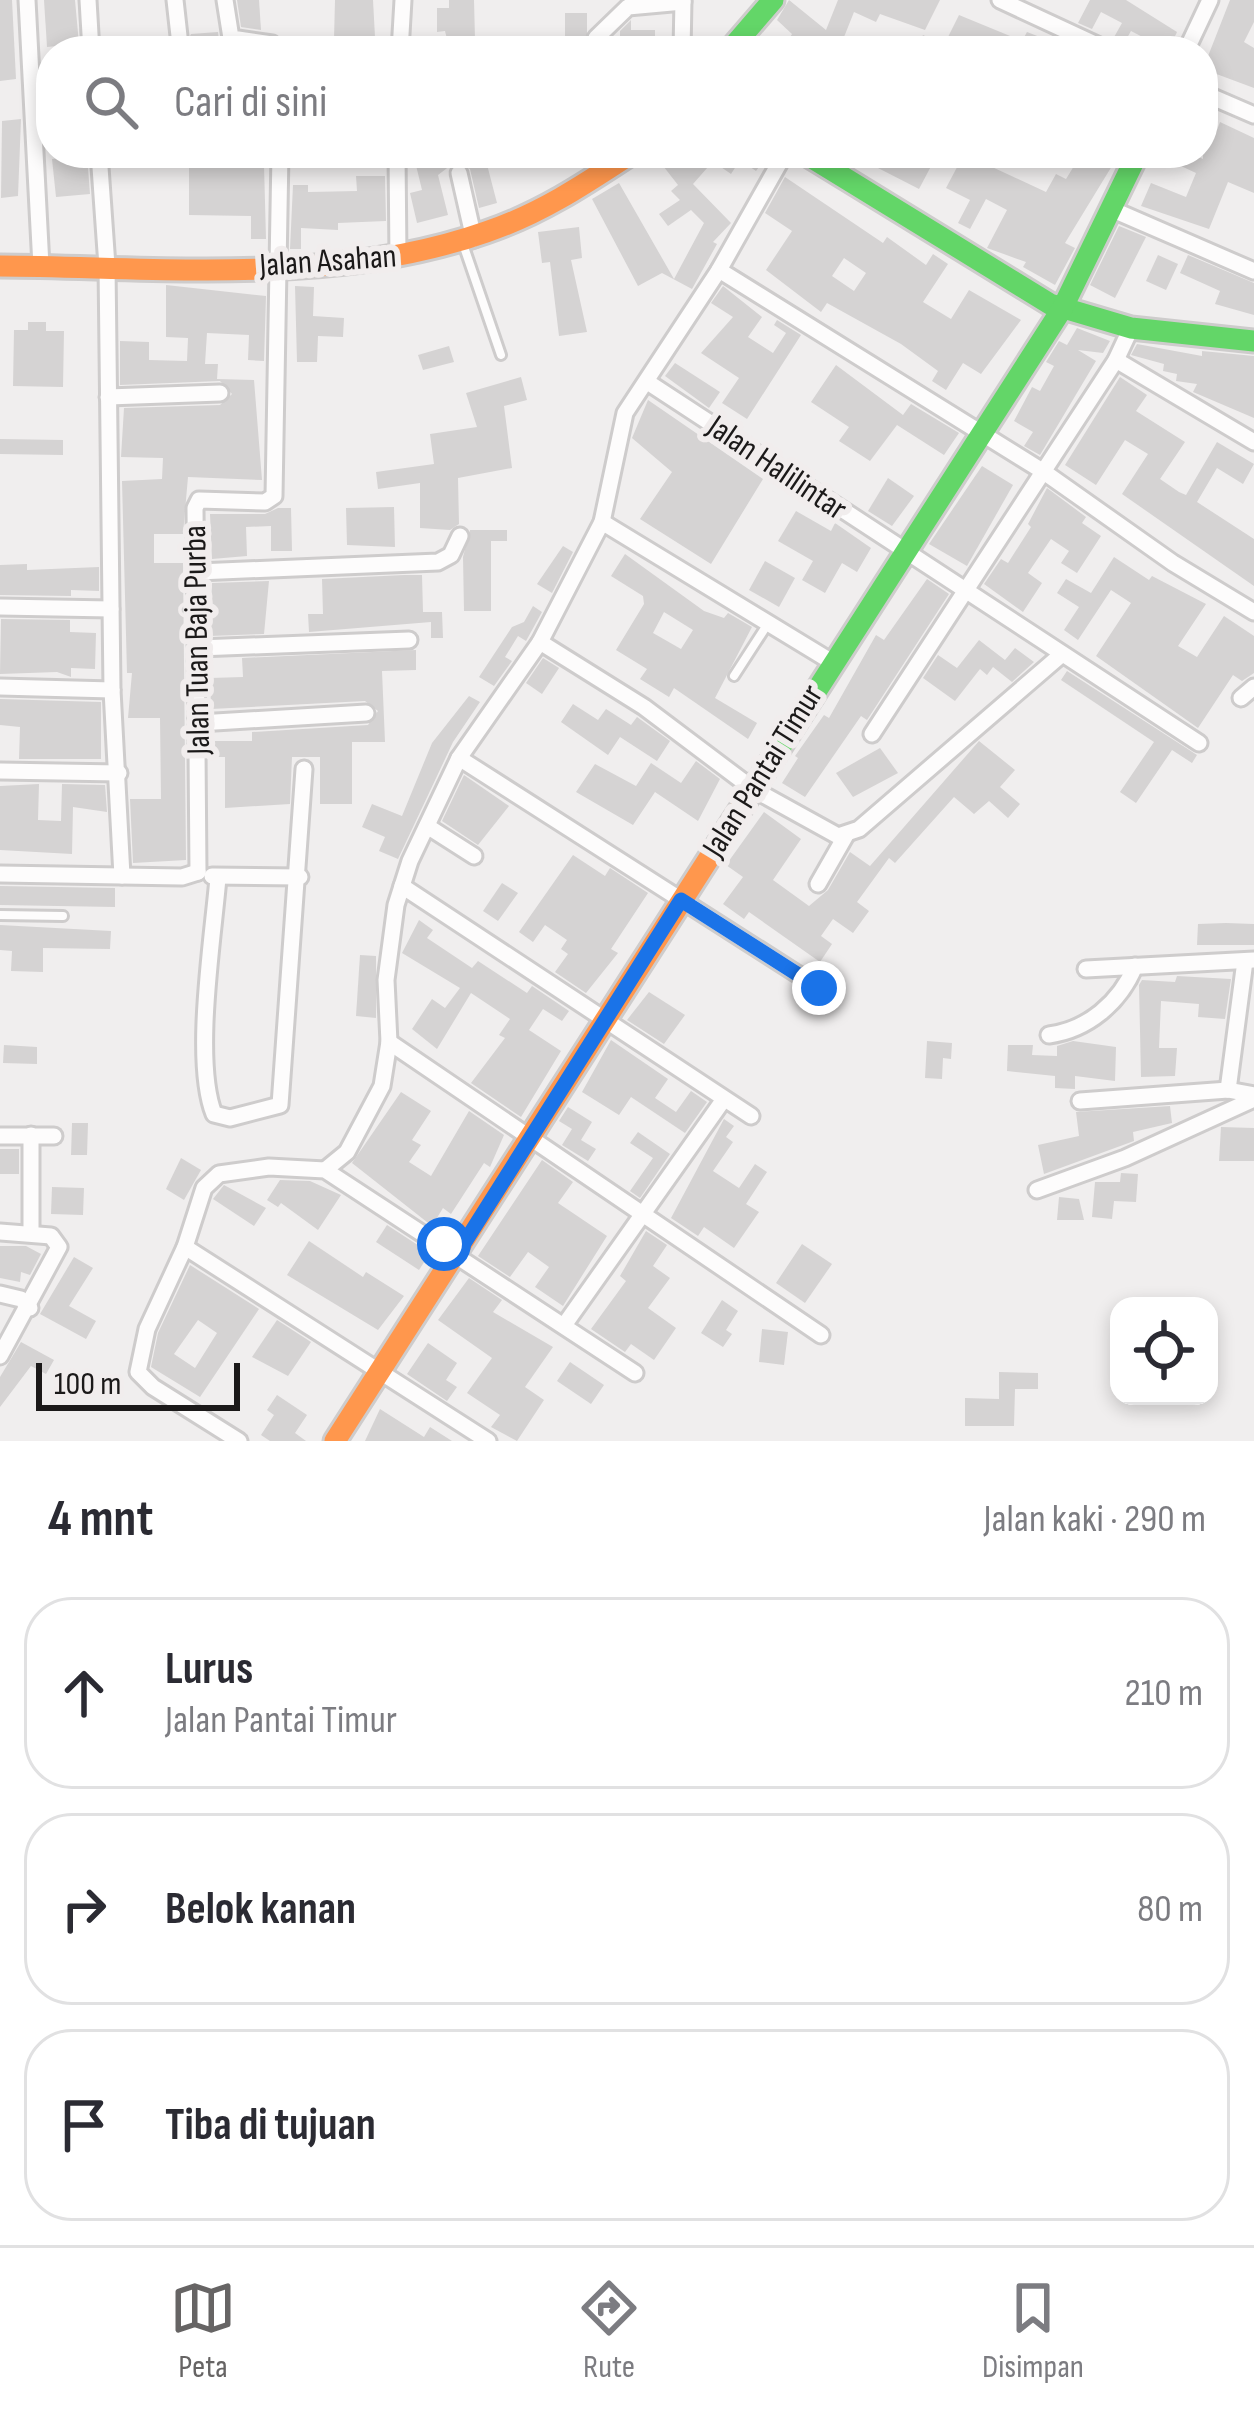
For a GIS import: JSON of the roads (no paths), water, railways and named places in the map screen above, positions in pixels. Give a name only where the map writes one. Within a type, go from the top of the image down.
[{"type":"street","points":[[27,0],[41,266]]},
{"type":"street","points":[[88,0],[90,36]]},
{"type":"street","points":[[175,0],[179,36]]},
{"type":"street","points":[[225,0],[231,36]]},
{"type":"street","points":[[401,36],[403,0]]},
{"type":"street","points":[[742,36],[773,0]]},
{"type":"street","points":[[1000,0],[1078,36]]},
{"type":"street","points":[[1193,36],[1210,0]]},
{"type":"street","points":[[598,36],[628,8],[683,1],[682,36]]},
{"type":"street","points":[[1218,99],[1254,115]]},
{"type":"street","points":[[100,168],[107,266],[112,690],[122,876]]},
{"type":"street","points":[[280,168],[280,268]]},
{"type":"street","points":[[397,168],[398,258]]},
{"type":"street","name":"Jalan Asahan","points":[[0,266],[280,268],[398,258],[468,242],[560,200],[609,168]]},
{"type":"street","points":[[325,1170],[347,1152],[382,1086],[389,1042],[386,980],[402,886],[427,826],[459,758],[540,642],[602,522],[622,422],[719,270],[777,168]]},
{"type":"street","points":[[828,168],[1001,278],[1062,309],[1130,328],[1254,340]]},
{"type":"street","name":"Jalan Pantai Timur","points":[[335,1441],[1062,309],[1131,168]]},
{"type":"street","points":[[459,173],[468,242]]},
{"type":"street","points":[[1111,209],[1254,271]]},
{"type":"street","name":"Jalan Tuan Baja Purba","points":[[198,872],[197,502],[265,502],[274,496],[280,268]]},
{"type":"street","points":[[719,270],[1044,472],[1173,563],[1254,612]]},
{"type":"street","points":[[872,734],[1116,360],[1130,328]]},
{"type":"street","points":[[1116,360],[1254,442]]},
{"type":"street","name":"Jalan Halilintar","points":[[649,383],[1199,743]]},
{"type":"street","points":[[108,397],[220,393]]},
{"type":"street","points":[[602,522],[832,662]]},
{"type":"street","points":[[198,572],[438,562],[451,556],[460,536]]},
{"type":"street","points":[[0,607],[111,609]]},
{"type":"street","points":[[199,648],[409,640]]},
{"type":"street","points":[[540,642],[659,718],[753,789],[832,834],[846,835]]},
{"type":"street","points":[[818,884],[846,835],[1060,655]]},
{"type":"street","points":[[0,687],[112,690]]},
{"type":"street","points":[[199,723],[366,713]]},
{"type":"street","points":[[459,758],[819,988]]},
{"type":"street","points":[[218,878],[207,1005],[210,1102],[214,1114],[230,1118],[280,1105],[304,769]]},
{"type":"street","points":[[0,771],[119,773]]},
{"type":"street","points":[[427,826],[474,856]]},
{"type":"street","points":[[0,874],[182,877],[198,872],[218,878],[299,878]]},
{"type":"street","points":[[402,886],[751,1116]]},
{"type":"street","points":[[1086,969],[1249,960],[1228,1090]]},
{"type":"street","points":[[1048,1035],[1075,1031],[1089,1022],[1128,983],[1135,966]]},
{"type":"street","points":[[389,1042],[644,1211],[821,1336]]},
{"type":"street","points":[[1080,1101],[1228,1090],[1254,1097]]},
{"type":"street","points":[[1036,1190],[1125,1159],[1254,1097]]},
{"type":"street","points":[[565,1324],[724,1099]]},
{"type":"street","points":[[31,1135],[31,1233]]},
{"type":"street","points":[[0,1136],[54,1136]]},
{"type":"street","points":[[239,1441],[139,1375],[147,1329],[185,1247],[197,1202],[218,1174],[255,1168],[325,1170],[635,1373]]},
{"type":"street","points":[[0,1232],[51,1236],[59,1247],[0,1356]]},
{"type":"street","points":[[185,1247],[381,1368],[488,1441]]},
{"type":"street","points":[[0,1294],[21,1299],[30,1308]]},
{"type":"lane","points":[[468,242],[500,355]]},
{"type":"lane","points":[[734,676],[770,622]]},
{"type":"lane","points":[[0,915],[63,916]]}]
